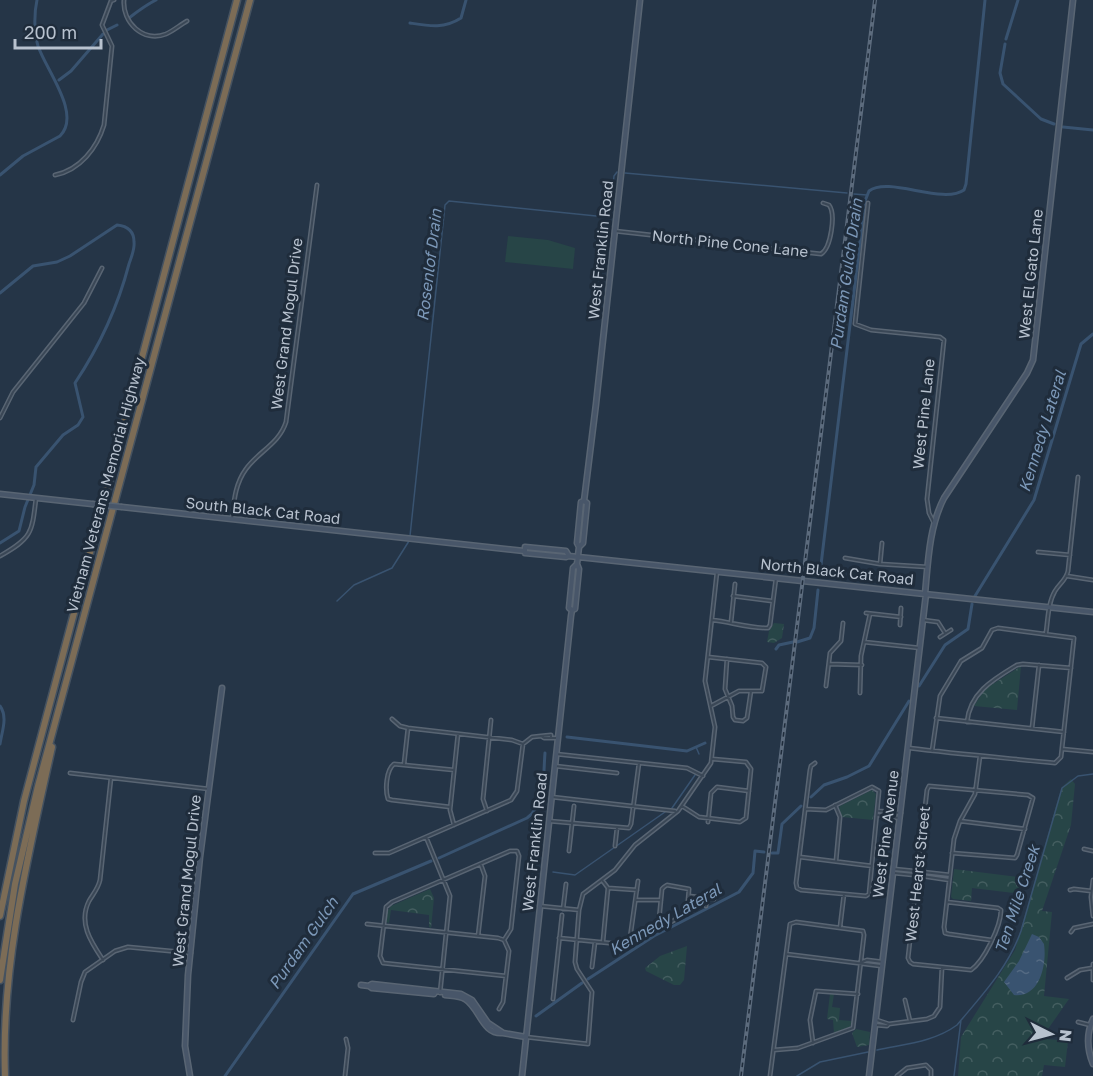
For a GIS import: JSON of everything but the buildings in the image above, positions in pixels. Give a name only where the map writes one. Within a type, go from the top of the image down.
[{"type":"highway","name":"Vietnam Veterans Memorial Highway","points":[[0,916],[24,801],[237,0]]},
{"type":"highway","name":"Vietnam Veterans Memorial Highway","points":[[0,980],[11,905],[28,825],[250,0]]},
{"type":"highway","points":[[5,1076],[4,1034],[15,925],[27,855],[73,653]]},
{"type":"highway","points":[[0,894],[8,870]]},
{"type":"street","points":[[55,175],[63,174],[84,159],[100,138],[104,125],[112,46],[102,25],[111,1],[114,0]]},
{"type":"street","points":[[124,0],[124,11],[128,21],[144,34],[164,35],[187,21]]},
{"type":"street","name":"West Franklin Road","points":[[522,1076],[572,610],[575,609],[579,569],[577,564],[579,547],[583,543],[587,503],[584,501],[640,0]]},
{"type":"street","name":"West El Gato Lane","points":[[934,523],[944,498],[1027,373],[1033,360],[1073,0]]},
{"type":"street","name":"West Grand Mogul Drive","points":[[232,519],[236,492],[242,476],[252,463],[277,440],[286,422],[317,185]]},
{"type":"street","name":"West Pine Lane","points":[[868,203],[855,324],[872,330],[944,340],[927,499],[929,513],[934,523],[925,594]]},
{"type":"street","name":"North Pine Cone Lane","points":[[615,231],[821,254],[829,246],[833,212],[829,205],[823,204]]},
{"type":"street","points":[[0,418],[13,392],[84,303],[102,268]]},
{"type":"street","points":[[1046,633],[1049,606],[1056,590],[1067,576],[1078,477]]},
{"type":"street","name":"South Black Cat Road","points":[[0,494],[524,551],[525,547],[566,551],[569,556],[578,556]]},
{"type":"street","points":[[0,556],[19,545],[29,534],[33,525],[31,497]]},
{"type":"street","points":[[880,564],[882,543]]},
{"type":"street","points":[[1038,552],[1070,555]]},
{"type":"street","name":"North Black Cat Road","points":[[578,556],[1093,612]]},
{"type":"street","points":[[845,558],[880,564],[928,567]]},
{"type":"street","points":[[361,985],[372,984],[460,997],[470,1003],[486,1026],[496,1033],[588,1044],[592,992],[575,966],[579,910],[583,894],[615,870],[635,845],[674,816],[713,759],[715,727],[705,681],[717,572]]},
{"type":"street","points":[[1067,576],[1093,580]]},
{"type":"street","points":[[712,620],[769,627],[776,578]]},
{"type":"street","points":[[730,623],[735,584]]},
{"type":"street","name":"West Pine Avenue","points":[[869,1076],[925,594]]},
{"type":"street","points":[[734,597],[773,601]]},
{"type":"street","points":[[900,625],[902,608]]},
{"type":"street","points":[[860,693],[868,613],[900,617]]},
{"type":"street","points":[[923,620],[938,622],[945,633]]},
{"type":"street","points":[[826,686],[830,653],[840,641],[843,623]]},
{"type":"street","points":[[908,748],[932,751],[980,756],[1055,763],[1059,761],[1074,638],[998,628],[992,630],[982,648],[955,670],[938,700],[932,751]]},
{"type":"street","points":[[940,637],[951,630]]},
{"type":"street","points":[[864,642],[920,648]]},
{"type":"street","points":[[708,657],[765,665],[762,691],[739,691],[711,706]]},
{"type":"street","points":[[727,659],[724,685],[732,706],[734,720],[745,720],[748,717],[751,691]]},
{"type":"street","points":[[829,664],[862,665]]},
{"type":"street","points":[[968,722],[969,708],[986,684],[1017,665],[1071,668]]},
{"type":"street","points":[[1032,728],[1039,665]]},
{"type":"street","name":"West Grand Mogul Drive","points":[[190,1076],[185,1046],[190,953],[222,688]]},
{"type":"street","points":[[936,718],[1064,732]]},
{"type":"street","points":[[392,719],[400,726],[408,728],[512,740],[523,744]]},
{"type":"street","points":[[487,811],[483,799],[491,720]]},
{"type":"street","points":[[404,764],[408,728]]},
{"type":"street","points":[[454,825],[450,807],[458,734]]},
{"type":"street","points":[[375,852],[389,853],[513,799],[517,791],[523,744],[532,737],[551,735],[551,737],[558,738]]},
{"type":"street","points":[[1062,749],[1093,752]]},
{"type":"street","points":[[556,754],[687,768],[703,776]]},
{"type":"street","points":[[980,756],[975,794],[960,821],[952,853],[945,933],[991,940]]},
{"type":"street","points":[[682,806],[708,820],[740,822],[744,820],[749,791],[750,765],[746,762],[713,759]]},
{"type":"street","points":[[549,821],[628,828],[631,824],[639,763]]},
{"type":"street","points":[[450,807],[388,799],[386,794],[389,769],[392,765],[404,764],[454,770]]},
{"type":"street","points":[[806,809],[823,811],[872,787],[877,788],[880,793],[869,894],[864,897],[797,888],[810,770],[815,764]]},
{"type":"street","points":[[555,766],[617,773]]},
{"type":"street","points":[[70,773],[209,789]]},
{"type":"street","points":[[103,960],[87,935],[85,922],[87,905],[98,888],[100,880],[111,778]]},
{"type":"street","name":"West Hearst Street","points":[[942,968],[913,964],[908,958],[927,790],[930,786],[976,789]]},
{"type":"street","points":[[708,820],[713,789],[717,787],[749,791]]},
{"type":"street","points":[[952,853],[1015,858],[1033,798],[1028,795],[976,789]]},
{"type":"street","points":[[552,797],[675,811]]},
{"type":"street","points":[[835,805],[840,817],[836,862]]},
{"type":"street","points":[[569,851],[574,806]]},
{"type":"street","points":[[878,813],[900,816]]},
{"type":"street","points":[[960,821],[1025,829]]},
{"type":"street","points":[[615,846],[616,828]]},
{"type":"street","points":[[426,837],[450,896],[440,993]]},
{"type":"street","points":[[1084,849],[1093,851]]},
{"type":"street","points":[[504,940],[511,929],[519,856],[517,851],[510,851],[392,902],[386,907],[380,956],[382,962],[506,976]]},
{"type":"street","points":[[799,857],[872,866]]},
{"type":"street","points":[[478,936],[485,876],[481,864]]},
{"type":"street","points":[[894,871],[914,871],[922,876],[950,880]]},
{"type":"street","points":[[918,874],[922,872],[950,875]]},
{"type":"street","points":[[602,880],[608,888],[602,943]]},
{"type":"street","points":[[1093,880],[1091,891],[1093,916]]},
{"type":"street","points":[[559,938],[629,945],[638,881]]},
{"type":"street","points":[[563,909],[566,884]]},
{"type":"street","points":[[658,930],[664,886],[688,888],[687,913],[669,923],[659,923]]},
{"type":"street","points":[[608,888],[637,890]]},
{"type":"street","points":[[1070,890],[1091,891]]},
{"type":"street","points":[[840,927],[844,894]]},
{"type":"street","points":[[689,896],[714,899]]},
{"type":"street","points":[[706,898],[706,906]]},
{"type":"street","points":[[636,900],[661,900]]},
{"type":"street","points":[[876,1023],[890,1024],[934,1016],[940,1007],[942,968],[971,970],[977,966],[991,940],[1001,910],[947,902]]},
{"type":"street","points":[[540,906],[579,910]]},
{"type":"street","points":[[553,999],[562,915]]},
{"type":"street","points":[[771,1076],[774,1050],[786,954],[789,926],[792,922],[863,931],[862,962],[854,1028],[798,1048],[774,1050]]},
{"type":"street","points":[[367,924],[504,940]]},
{"type":"street","points":[[1071,932],[1074,928],[1093,924]]},
{"type":"street","points":[[499,1009],[503,1002],[509,951],[504,940]]},
{"type":"street","points":[[592,967],[595,942]]},
{"type":"street","points":[[73,1020],[81,982],[86,972],[120,949],[128,947],[190,953]]},
{"type":"street","points":[[786,954],[862,962],[867,960],[883,964]]},
{"type":"street","points":[[1067,978],[1080,970],[1093,966],[1093,980]]},
{"type":"street","points":[[813,1043],[810,1020],[816,991],[858,994]]},
{"type":"street","points":[[905,1000],[910,1021]]},
{"type":"street","points":[[1093,1019],[1087,1043],[1093,1064]]},
{"type":"street","points":[[1078,1022],[1090,1025]]},
{"type":"street","points":[[345,1076],[348,1048],[346,1040]]},
{"type":"street","points":[[897,1076],[907,1068],[924,1065],[929,1066],[931,1076]]},
{"type":"green space","points":[[508,236],[548,240],[575,248],[573,269],[505,262]]},
{"type":"green space","points":[[774,623],[784,624],[782,638],[774,643],[767,642],[769,631]]},
{"type":"green space","points":[[1021,666],[1017,710],[974,706],[985,689]]},
{"type":"green space","points":[[1071,779],[1075,784],[1071,825],[1042,911],[1052,912],[1044,996],[1069,999],[1048,1029],[1047,1039],[1068,1041],[1065,1067],[1044,1065],[1042,1076],[958,1076],[961,1037],[1015,950],[1062,787]]},
{"type":"green space","points":[[872,790],[876,794],[873,820],[842,817],[840,806]]},
{"type":"green space","points":[[954,869],[1027,878],[1022,894],[972,888],[971,901],[953,899],[951,897]]},
{"type":"green space","points":[[430,889],[434,898],[431,928],[429,927],[429,915],[391,910],[389,923],[386,922],[387,912],[391,906]]},
{"type":"green space","points":[[687,946],[684,980],[680,985],[674,985],[646,971],[645,968],[660,956]]},
{"type":"green space","points":[[830,994],[834,994],[832,1007],[840,1008],[839,1020],[852,1021],[850,1027],[834,1033],[833,1020],[827,1019]]},
{"type":"green space","points":[[856,1029],[870,1032],[869,1045],[857,1047],[852,1033]]},
{"type":"water","points":[[1032,934],[1039,937],[1044,944],[1043,970],[1036,985],[1030,991],[1014,995],[1004,982],[1019,961]]},
{"type":"waterway","points":[[0,175],[23,156],[60,136],[66,127],[65,104],[38,46],[35,23],[37,0]]},
{"type":"waterway","points":[[129,18],[156,0]]},
{"type":"waterway","points":[[410,23],[436,26],[449,24],[461,18],[466,0]]},
{"type":"waterway","name":"Purdam Gulch Drain","points":[[820,573],[865,201],[869,191],[878,187],[943,194],[954,194],[964,190],[985,0]]},
{"type":"waterway","name":"Kennedy Lateral","points":[[1006,39],[1018,0]]},
{"type":"waterway","points":[[107,30],[117,25]]},
{"type":"waterway","points":[[59,80],[71,71],[103,34]]},
{"type":"waterway","name":"Kennedy Lateral","points":[[1005,44],[1000,73],[1003,84],[1041,119],[1054,124]]},
{"type":"waterway","name":"Kennedy Lateral","points":[[1063,127],[1093,130]]},
{"type":"waterway","name":"Rosenlof Drain","points":[[410,536],[445,205],[449,201],[609,217],[614,176],[617,172]]},
{"type":"waterway","name":"Rosenlof Drain","points":[[625,173],[847,193]]},
{"type":"waterway","name":"Rosenlof Drain","points":[[854,194],[867,195]]},
{"type":"waterway","points":[[0,293],[33,266],[57,262],[70,256],[117,225],[127,228],[133,235],[133,250],[113,311],[100,341],[75,383],[83,417],[78,425],[63,435],[36,467],[34,485],[19,531],[0,543]]},
{"type":"waterway","name":"Kennedy Lateral","points":[[975,596],[1034,500],[1081,344],[1093,334]]},
{"type":"waterway","name":"Rosenlof Drain","points":[[337,601],[354,585],[392,568],[409,541]]},
{"type":"waterway","name":"Purdam Gulch","points":[[797,642],[810,638],[814,628],[818,590]]},
{"type":"waterway","name":"Kennedy Lateral","points":[[919,686],[945,645],[968,629],[972,604]]},
{"type":"waterway","name":"Purdam Gulch","points":[[776,649],[779,645],[793,642]]},
{"type":"waterway","name":"Kennedy Lateral","points":[[811,797],[824,785],[869,766],[909,701]]},
{"type":"waterway","points":[[0,706],[4,715],[0,744]]},
{"type":"waterway","name":"Purdam Gulch","points":[[567,737],[687,751],[705,743]]},
{"type":"waterway","name":"Purdam Gulch","points":[[696,747],[699,754]]},
{"type":"waterway","name":"Purdam Gulch","points":[[439,858],[527,818],[538,805],[541,797],[545,753]]},
{"type":"waterway","name":"Ten Mile Creek","points":[[877,1050],[918,1042],[948,1031],[957,1025],[985,992],[1002,969],[1021,931],[1062,788],[1078,776],[1093,774]]},
{"type":"waterway","points":[[672,808],[695,775]]},
{"type":"waterway","name":"Kennedy Lateral","points":[[772,853],[778,853],[782,824],[801,806]]},
{"type":"waterway","points":[[553,872],[575,875],[665,812]]},
{"type":"waterway","name":"Kennedy Lateral","points":[[588,979],[654,936],[739,892],[753,873],[755,851],[764,852]]},
{"type":"waterway","name":"Purdam Gulch","points":[[225,1076],[353,894],[431,861]]},
{"type":"waterway","name":"Kennedy Lateral","points":[[536,1016],[582,983]]},
{"type":"waterway","points":[[954,1076],[961,1020]]},
{"type":"waterway","name":"Ten Mile Creek","points":[[797,1076],[820,1062],[868,1052]]},
{"type":"railway","points":[[741,1076],[875,0]]}]
